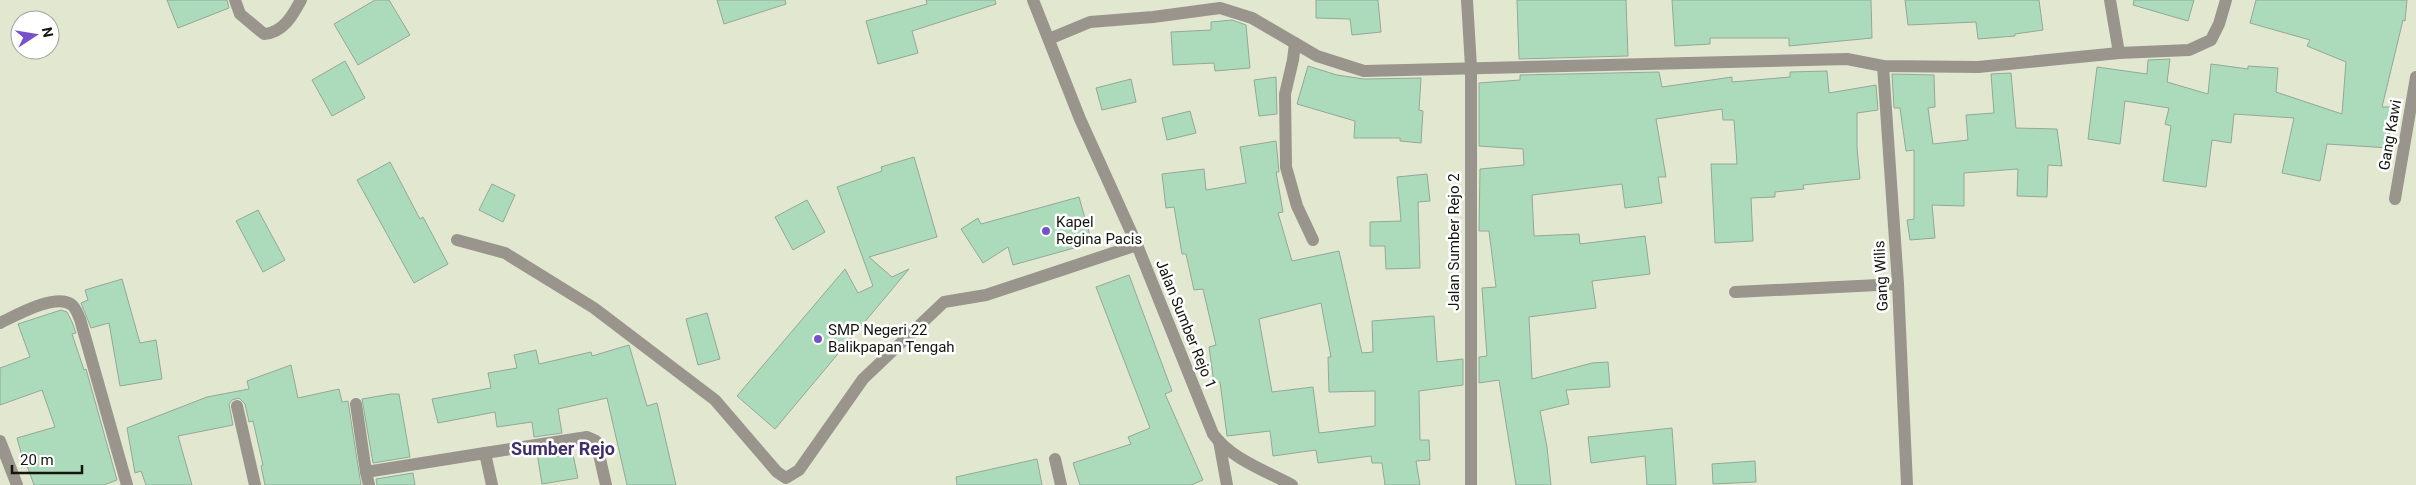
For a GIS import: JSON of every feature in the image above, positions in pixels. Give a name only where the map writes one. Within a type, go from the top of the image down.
[{"type":"street","points":[[235,0],[240,14],[264,34],[273,32],[287,22],[301,0]]},
{"type":"street","name":"Jalan Sumber Rejo 1","points":[[1033,0],[1080,119],[1137,245],[1210,426],[1219,442],[1237,456],[1292,485]]},
{"type":"street","name":"Jalan Sumber Rejo 2","points":[[1467,0],[1470,66],[1471,485]]},
{"type":"street","points":[[2110,0],[2119,53]]},
{"type":"street","points":[[1049,39],[1090,22],[1152,18],[1219,4],[1252,18],[1317,56],[1364,71],[1470,66],[1847,58],[1883,66],[1978,67],[2119,53],[2188,50],[2211,40],[2220,24],[2226,0]]},
{"type":"street","points":[[1295,43],[1285,94],[1286,167],[1297,206],[1313,240]]},
{"type":"street","name":"Gang Wilis","points":[[1883,66],[1898,284],[1907,485]]},
{"type":"street","name":"Gang Kawi","points":[[2395,199],[2416,78]]},
{"type":"street","points":[[457,240],[504,253],[594,308],[715,400],[777,472],[786,478],[799,470],[863,379],[944,302],[986,295],[1137,245]]},
{"type":"street","points":[[1735,292],[1898,284]]},
{"type":"street","points":[[0,323],[42,304],[58,302],[74,306],[80,319],[127,485]]},
{"type":"street","points":[[356,404],[368,479],[485,453],[587,436],[596,442],[606,485]]},
{"type":"street","points":[[237,406],[255,485]]},
{"type":"street","points":[[0,440],[18,485]]},
{"type":"street","points":[[1219,442],[1227,485]]},
{"type":"street","points":[[485,453],[492,485]]},
{"type":"street","points":[[1055,459],[1061,485]]},
{"type":"building","points":[[167,0],[227,0],[229,8],[178,28]]},
{"type":"building","points":[[375,0],[389,0],[410,35],[358,65],[334,24]]},
{"type":"building","points":[[717,0],[785,0],[786,4],[724,24]]},
{"type":"building","points":[[926,0],[995,0],[996,4],[912,31],[918,53],[878,64],[866,21],[927,4]]},
{"type":"building","points":[[1316,0],[1378,0],[1381,32],[1352,35],[1350,19],[1316,18]]},
{"type":"building","points":[[1517,0],[1626,0],[1628,56],[1519,59]]},
{"type":"building","points":[[1672,0],[1871,0],[1872,38],[1789,46],[1789,38],[1710,38],[1710,44],[1675,46]]},
{"type":"building","points":[[1905,0],[2039,0],[2043,30],[2015,34],[2015,36],[1978,39],[1976,22],[1908,25]]},
{"type":"building","points":[[2134,0],[2194,0],[2188,21],[2133,5]]},
{"type":"building","points":[[2256,0],[2407,0],[2405,21],[2403,20],[2382,107],[2391,107],[2389,148],[2327,144],[2320,181],[2282,173],[2294,118],[2234,114],[2231,143],[2212,140],[2206,187],[2163,181],[2171,126],[2165,124],[2169,108],[2125,101],[2120,144],[2088,139],[2097,67],[2147,74],[2148,60],[2170,59],[2167,82],[2208,94],[2211,64],[2248,69],[2248,66],[2278,68],[2276,92],[2342,114],[2346,62],[2307,46],[2310,40],[2250,23]]},
{"type":"building","points":[[1232,20],[1246,25],[1250,68],[1215,71],[1214,63],[1173,65],[1171,32],[1211,30],[1211,22]]},
{"type":"building","points":[[345,61],[365,98],[332,116],[312,80]]},
{"type":"building","points":[[1308,66],[1337,75],[1364,79],[1421,78],[1419,110],[1423,111],[1421,143],[1400,141],[1400,138],[1354,138],[1355,121],[1297,104]]},
{"type":"building","points":[[1827,71],[1829,93],[1876,85],[1878,110],[1857,113],[1857,148],[1860,179],[1803,185],[1804,189],[1775,192],[1775,197],[1751,198],[1753,241],[1715,243],[1711,164],[1737,164],[1734,120],[1723,120],[1722,109],[1656,119],[1666,177],[1658,177],[1662,203],[1625,208],[1622,184],[1532,195],[1534,236],[1579,234],[1580,244],[1645,236],[1650,274],[1592,281],[1596,308],[1529,317],[1532,379],[1592,363],[1608,362],[1610,387],[1566,390],[1569,404],[1540,411],[1547,447],[1551,485],[1516,485],[1499,380],[1479,383],[1479,357],[1487,356],[1482,288],[1496,287],[1489,231],[1479,231],[1480,169],[1524,165],[1523,149],[1479,146],[1479,83],[1520,80],[1520,75],[1659,72],[1662,87],[1732,77],[1732,82],[1790,77],[1790,72]]},
{"type":"building","points":[[2011,73],[2016,128],[2057,129],[2062,166],[2048,165],[2047,197],[2017,196],[2018,169],[1964,173],[1964,206],[1932,205],[1935,238],[1910,240],[1907,220],[1914,219],[1914,150],[1906,151],[1900,108],[1894,108],[1892,74],[1934,75],[1935,107],[1928,108],[1933,144],[1968,140],[1966,115],[1994,113],[1991,74]]},
{"type":"building","points":[[1276,77],[1277,114],[1259,116],[1254,80]]},
{"type":"building","points":[[1131,79],[1136,102],[1102,110],[1096,88]]},
{"type":"building","points":[[1190,111],[1196,133],[1167,140],[1162,118]]},
{"type":"building","points":[[1276,141],[1279,172],[1276,172],[1283,212],[1278,213],[1292,261],[1339,251],[1362,353],[1373,352],[1372,321],[1434,316],[1437,362],[1463,359],[1463,385],[1419,391],[1420,440],[1429,440],[1430,460],[1416,461],[1420,485],[1385,485],[1382,463],[1372,463],[1371,456],[1318,463],[1316,450],[1273,456],[1270,431],[1227,436],[1220,382],[1214,383],[1209,347],[1216,345],[1203,289],[1194,290],[1186,254],[1182,254],[1174,207],[1166,208],[1162,174],[1204,169],[1206,190],[1246,183],[1240,147]],"holes":[[[1321,303],[1331,357],[1328,357],[1329,392],[1375,391],[1375,426],[1319,433],[1313,387],[1272,392],[1259,319]]]},
{"type":"building","points":[[914,157],[937,237],[869,257],[892,277],[909,269],[775,429],[737,396],[845,269],[858,293],[873,286],[837,187],[882,171],[881,167]]},
{"type":"building","points":[[390,162],[420,219],[423,217],[448,264],[414,283],[357,180]]},
{"type":"building","points":[[1427,174],[1430,201],[1418,202],[1420,268],[1386,269],[1385,246],[1370,246],[1370,222],[1401,221],[1397,177]]},
{"type":"building","points":[[492,184],[515,195],[503,222],[479,210]]},
{"type":"building","name":"Kapel Regina Pacis","points":[[1079,197],[1092,243],[1013,265],[1008,247],[983,263],[961,229],[978,218],[981,224]]},
{"type":"building","points":[[807,200],[825,232],[793,250],[775,217]]},
{"type":"building","points":[[258,210],[285,260],[263,272],[236,221]]},
{"type":"building","points":[[1129,275],[1172,391],[1165,394],[1203,480],[1191,485],[1080,485],[1073,463],[1131,444],[1128,437],[1150,428],[1096,287]]},
{"type":"building","points":[[122,279],[140,343],[156,340],[162,379],[120,386],[109,323],[91,328],[81,303],[88,300],[85,290]]},
{"type":"building","points":[[61,310],[67,312],[76,333],[72,334],[84,370],[86,369],[117,480],[104,485],[34,485],[25,460],[23,460],[17,438],[55,427],[42,390],[0,405],[0,368],[30,357],[18,324]]},
{"type":"building","points":[[707,313],[720,359],[698,365],[686,319]]},
{"type":"building","points":[[629,345],[647,406],[657,403],[676,485],[627,485],[607,398],[558,409],[562,433],[534,437],[532,422],[497,427],[495,412],[438,423],[432,399],[491,388],[488,373],[517,368],[514,355],[536,350],[539,364],[591,352],[592,356]]},
{"type":"building","points":[[291,365],[298,398],[339,389],[342,402],[348,401],[361,485],[265,485],[261,466],[263,465],[253,421],[249,422],[245,404],[239,398],[232,400],[229,404],[233,425],[178,436],[192,485],[146,485],[141,471],[135,473],[127,428],[207,397],[249,389],[247,381]]},
{"type":"building","points":[[399,394],[410,457],[373,463],[362,399]]},
{"type":"building","points":[[1672,428],[1676,485],[1647,485],[1645,456],[1591,463],[1588,437]]},
{"type":"building","points":[[565,449],[566,452],[572,450],[578,478],[542,484],[537,453]]},
{"type":"building","points":[[1037,459],[1042,485],[957,485],[956,477]]},
{"type":"building","points":[[1755,461],[1756,482],[1713,484],[1712,464]]},
{"type":"building","points":[[413,473],[415,485],[377,485],[376,479]]},
{"type":"place","name":"Kapel Regina Pacis","points":[[1046,231]]},
{"type":"place","name":"SMP Negeri 22 Balikpapan Tengah","points":[[818,339]]},
{"type":"district","name":"Sumber Rejo","points":[[563,448]]}]
